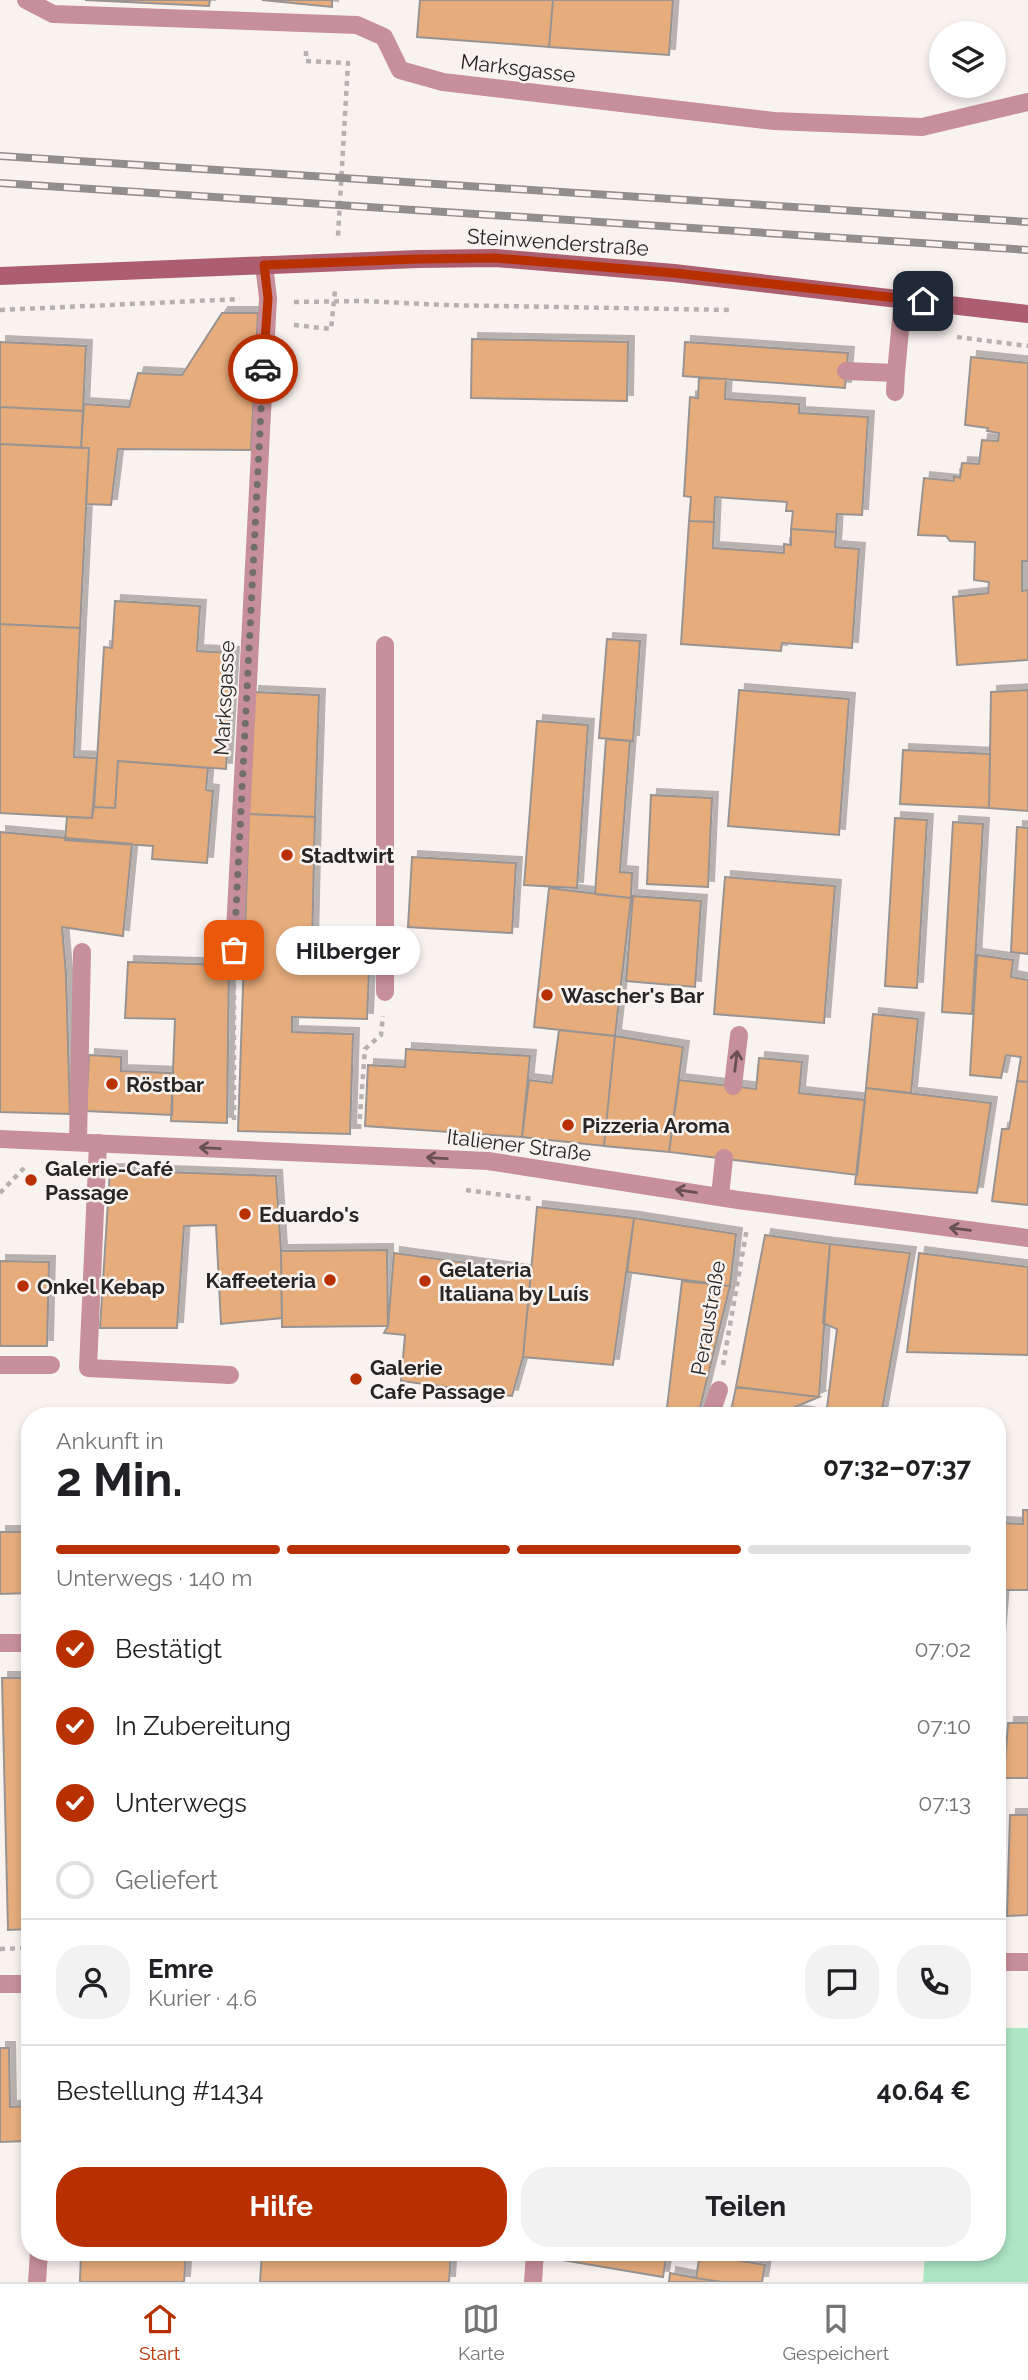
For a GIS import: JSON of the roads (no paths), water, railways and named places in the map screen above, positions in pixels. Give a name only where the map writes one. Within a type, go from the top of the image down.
[{"type":"main road","name":"Steinwenderstraße","points":[[0,276],[495,258],[674,273],[1028,314]]},
{"type":"street","name":"Marksgasse","points":[[26,0],[53,14],[356,25],[384,37],[401,70],[443,82],[774,121],[922,127],[1028,102]]},
{"type":"street","name":"Marksgasse","points":[[234,950],[268,298],[264,265]]},
{"type":"street","points":[[895,392],[903,298]]},
{"type":"street","points":[[846,371],[896,373]]},
{"type":"street","points":[[384,992],[385,645]]},
{"type":"street","points":[[78,1141],[82,952]]},
{"type":"street","points":[[733,1086],[739,1035]]},
{"type":"street","name":"Italiener Straße","points":[[0,1139],[488,1161],[1028,1238]]},
{"type":"street","points":[[98,1143],[88,1368],[230,1375]]},
{"type":"street","points":[[720,1196],[724,1158]]},
{"type":"street","points":[[0,1365],[51,1365]]},
{"type":"street","name":"Peraustraße","points":[[713,1407],[719,1390]]},
{"type":"street","points":[[0,1643],[21,1643]]},
{"type":"street","points":[[1006,1962],[1028,1962]]},
{"type":"street","points":[[0,1984],[21,1984]]},
{"type":"street","points":[[37,2282],[38,2261]]},
{"type":"street","points":[[533,2282],[534,2261]]},
{"type":"railway","points":[[0,156],[1028,222]]},
{"type":"railway","points":[[0,183],[1028,250]]},
{"type":"place","name":"Stadtwirt","points":[[287,855]]},
{"type":"place","name":"Hilberger","points":[[234,950]]},
{"type":"place","name":"Wascher's Bar","points":[[547,995]]},
{"type":"place","name":"Röstbar","points":[[112,1084]]},
{"type":"place","name":"Pizzeria Aroma","points":[[568,1125]]},
{"type":"place","name":"Galerie-Café Passage","points":[[31,1180]]},
{"type":"place","name":"Eduardo's","points":[[245,1214]]},
{"type":"place","name":"Kaffeeteria","points":[[330,1280]]},
{"type":"place","name":"Gelateria Italiana by Luís","points":[[425,1281]]},
{"type":"place","name":"Onkel Kebap","points":[[23,1286]]},
{"type":"place","name":"Galerie Cafe Passage","points":[[356,1379]]}]
